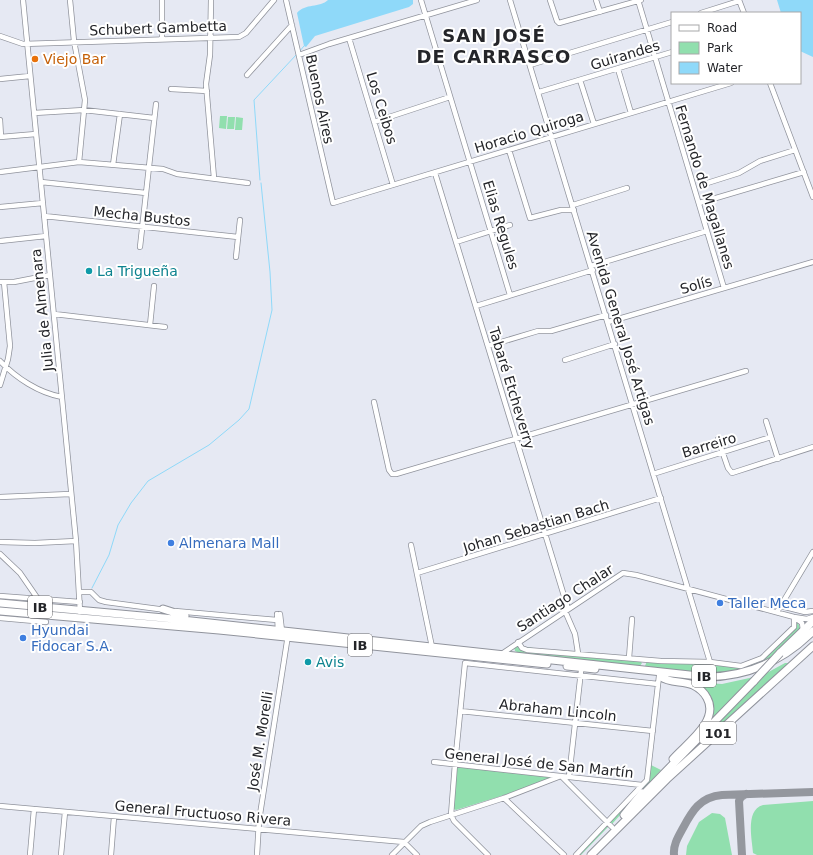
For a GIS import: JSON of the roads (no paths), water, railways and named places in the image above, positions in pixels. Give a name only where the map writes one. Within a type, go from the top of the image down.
[{"type":"highway","name":"IB","points":[[0,603],[80,614],[284,632],[708,677],[740,674],[760,668],[780,658],[813,631]]},
{"type":"highway","points":[[163,609],[167,612],[218,623]]},
{"type":"highway","name":"IB","points":[[0,611],[80,614],[218,623],[581,671],[659,679],[716,681],[747,677],[783,661],[813,638]]},
{"type":"highway","name":"101","points":[[585,855],[610,825],[624,814],[813,621]]},
{"type":"highway","name":"101","points":[[591,855],[671,775],[813,646]]},
{"type":"highway","points":[[624,814],[702,728],[709,716],[708,701],[702,691],[692,685],[659,679]]},
{"type":"street","name":"Julia de Almenara","points":[[23,0],[62,397],[70,494],[76,541],[80,592],[80,614]]},
{"type":"street","points":[[70,0],[74,41],[84,92],[84,110],[79,162]]},
{"type":"street","points":[[162,0],[162,39]]},
{"type":"street","points":[[211,0],[211,38],[207,73],[207,91],[214,178]]},
{"type":"street","name":"Schubert Gambetta","points":[[0,36],[19,43],[27,44],[74,41],[243,36],[274,0]]},
{"type":"street","name":"Buenos Aires","points":[[286,0],[333,203]]},
{"type":"street","name":"Elias Regules","points":[[421,0],[492,230],[510,295]]},
{"type":"street","points":[[299,54],[477,0]]},
{"type":"street","name":"Avenida General José Artigas","points":[[510,0],[634,406],[710,662]]},
{"type":"street","points":[[550,0],[559,23],[639,0]]},
{"type":"street","points":[[596,0],[600,12]]},
{"type":"street","name":"Fernando de Magallanes","points":[[639,0],[646,29],[724,288]]},
{"type":"street","points":[[704,12],[739,1],[744,12]]},
{"type":"street","points":[[530,64],[671,22]]},
{"type":"street","points":[[247,75],[292,25]]},
{"type":"street","name":"Los Ceibos","points":[[349,38],[393,185]]},
{"type":"street","name":"Guirandes","points":[[538,92],[671,52]]},
{"type":"street","points":[[618,69],[631,113]]},
{"type":"street","points":[[0,78],[30,76]]},
{"type":"street","points":[[580,80],[594,124]]},
{"type":"street","points":[[770,84],[813,197]]},
{"type":"street","name":"Horacio Quiroga","points":[[333,203],[668,102],[719,85]]},
{"type":"street","points":[[171,89],[207,91]]},
{"type":"street","points":[[374,122],[450,97]]},
{"type":"street","points":[[140,247],[156,104]]},
{"type":"street","points":[[34,113],[84,110],[154,118]]},
{"type":"street","points":[[113,165],[120,114]]},
{"type":"street","points":[[0,120],[1,137],[36,134]]},
{"type":"street","points":[[509,150],[530,218],[573,208],[627,188]]},
{"type":"street","points":[[701,185],[739,173],[760,161],[795,150]]},
{"type":"street","points":[[0,172],[79,162],[163,169],[180,174],[248,183]]},
{"type":"street","points":[[699,204],[804,172]]},
{"type":"street","name":"Tabaré Etcheverry","points":[[435,173],[566,610],[575,634],[578,653]]},
{"type":"street","points":[[41,182],[146,193]]},
{"type":"street","points":[[0,206],[43,202]]},
{"type":"street","name":"Mecha Bustos","points":[[44,216],[238,237]]},
{"type":"street","points":[[236,257],[240,220]]},
{"type":"street","points":[[456,242],[510,225]]},
{"type":"street","points":[[476,306],[707,231]]},
{"type":"street","points":[[0,241],[46,236]]},
{"type":"street","name":"Solís","points":[[608,322],[813,262]]},
{"type":"street","points":[[0,385],[6,367],[10,340],[2,282],[50,275]]},
{"type":"street","points":[[150,325],[154,286]]},
{"type":"street","points":[[54,314],[165,327]]},
{"type":"street","points":[[488,346],[538,331],[551,331],[606,315]]},
{"type":"street","points":[[565,360],[614,344]]},
{"type":"street","points":[[0,361],[6,367],[38,389],[62,397]]},
{"type":"street","points":[[374,402],[389,470],[392,474],[396,474],[634,406],[746,371]]},
{"type":"street","points":[[766,421],[778,458]]},
{"type":"street","name":"Barreiro","points":[[654,474],[771,437]]},
{"type":"street","points":[[718,439],[729,471],[732,473],[813,447]]},
{"type":"street","points":[[0,497],[70,494]]},
{"type":"street","name":"Johan Sebastian Bach","points":[[418,574],[661,498]]},
{"type":"street","points":[[0,542],[35,543],[76,541]]},
{"type":"street","points":[[411,545],[432,647]]},
{"type":"street","points":[[777,612],[813,552]]},
{"type":"street","points":[[0,554],[20,574],[38,599]]},
{"type":"street","name":"Santiago Chalar","points":[[495,659],[518,642],[623,573],[688,588],[794,617],[807,619],[813,617]]},
{"type":"street","points":[[80,592],[91,592],[99,600],[106,602],[277,620]]},
{"type":"street","points":[[0,596],[80,602]]},
{"type":"street","points":[[781,606],[805,612],[813,611]]},
{"type":"street","points":[[278,614],[284,632],[277,620],[278,614]]},
{"type":"street","points":[[518,642],[522,648],[527,650],[644,659],[710,662],[741,666],[762,658],[794,627],[794,617]]},
{"type":"street","points":[[794,617],[802,623],[803,630]]},
{"type":"street","points":[[0,618],[46,622]]},
{"type":"street","points":[[629,658],[632,619]]},
{"type":"street","name":"José M. Morelli","points":[[257,855],[284,632]]},
{"type":"street","name":"Santiago Chalar","points":[[513,646],[513,651],[519,656]]},
{"type":"street","points":[[642,670],[644,659]]},
{"type":"street","points":[[488,855],[454,821],[452,815],[455,764],[466,663],[581,671],[569,777]]},
{"type":"street","points":[[576,855],[610,825],[647,780],[659,679]]},
{"type":"street","name":"Abraham Lincoln","points":[[460,711],[653,731]]},
{"type":"street","name":"General José de San Martín","points":[[434,762],[642,785]]},
{"type":"street","points":[[392,855],[421,826],[504,798],[561,776],[610,825]]},
{"type":"street","points":[[504,798],[564,855]]},
{"type":"street","name":"General Fructuoso Rivera","points":[[0,806],[404,842]]},
{"type":"street","points":[[30,855],[34,809]]},
{"type":"street","points":[[62,855],[65,812]]},
{"type":"street","points":[[111,855],[114,817]]},
{"type":"street","points":[[404,842],[417,855]]},
{"type":"water","points":[[328,0],[413,0],[413,4],[409,7],[315,36],[306,47],[304,46],[297,13],[304,8],[321,4]]},
{"type":"water","points":[[777,0],[813,0],[813,57],[801,51],[801,12],[781,12]]},
{"type":"waterway","points":[[299,52],[304,46]]},
{"type":"waterway","points":[[260,180],[254,100],[297,54]]},
{"type":"waterway","points":[[92,588],[109,555],[118,525],[131,503],[148,481],[209,445],[239,420],[249,409],[272,310],[270,272],[261,183]]},
{"type":"place","name":"Viejo Bar","points":[[35,59]]},
{"type":"place","name":"La Trigueña","points":[[89,271]]},
{"type":"place","name":"Almenara Mall","points":[[171,543]]},
{"type":"place","name":"Taller Meca","points":[[720,603]]},
{"type":"place","name":"Hyundai Fidocar S.A.","points":[[23,638]]},
{"type":"place","name":"Avis","points":[[308,662]]},
{"type":"district","name":"SAN JOSÉ DE CARRASCO","points":[[494,45]]}]
